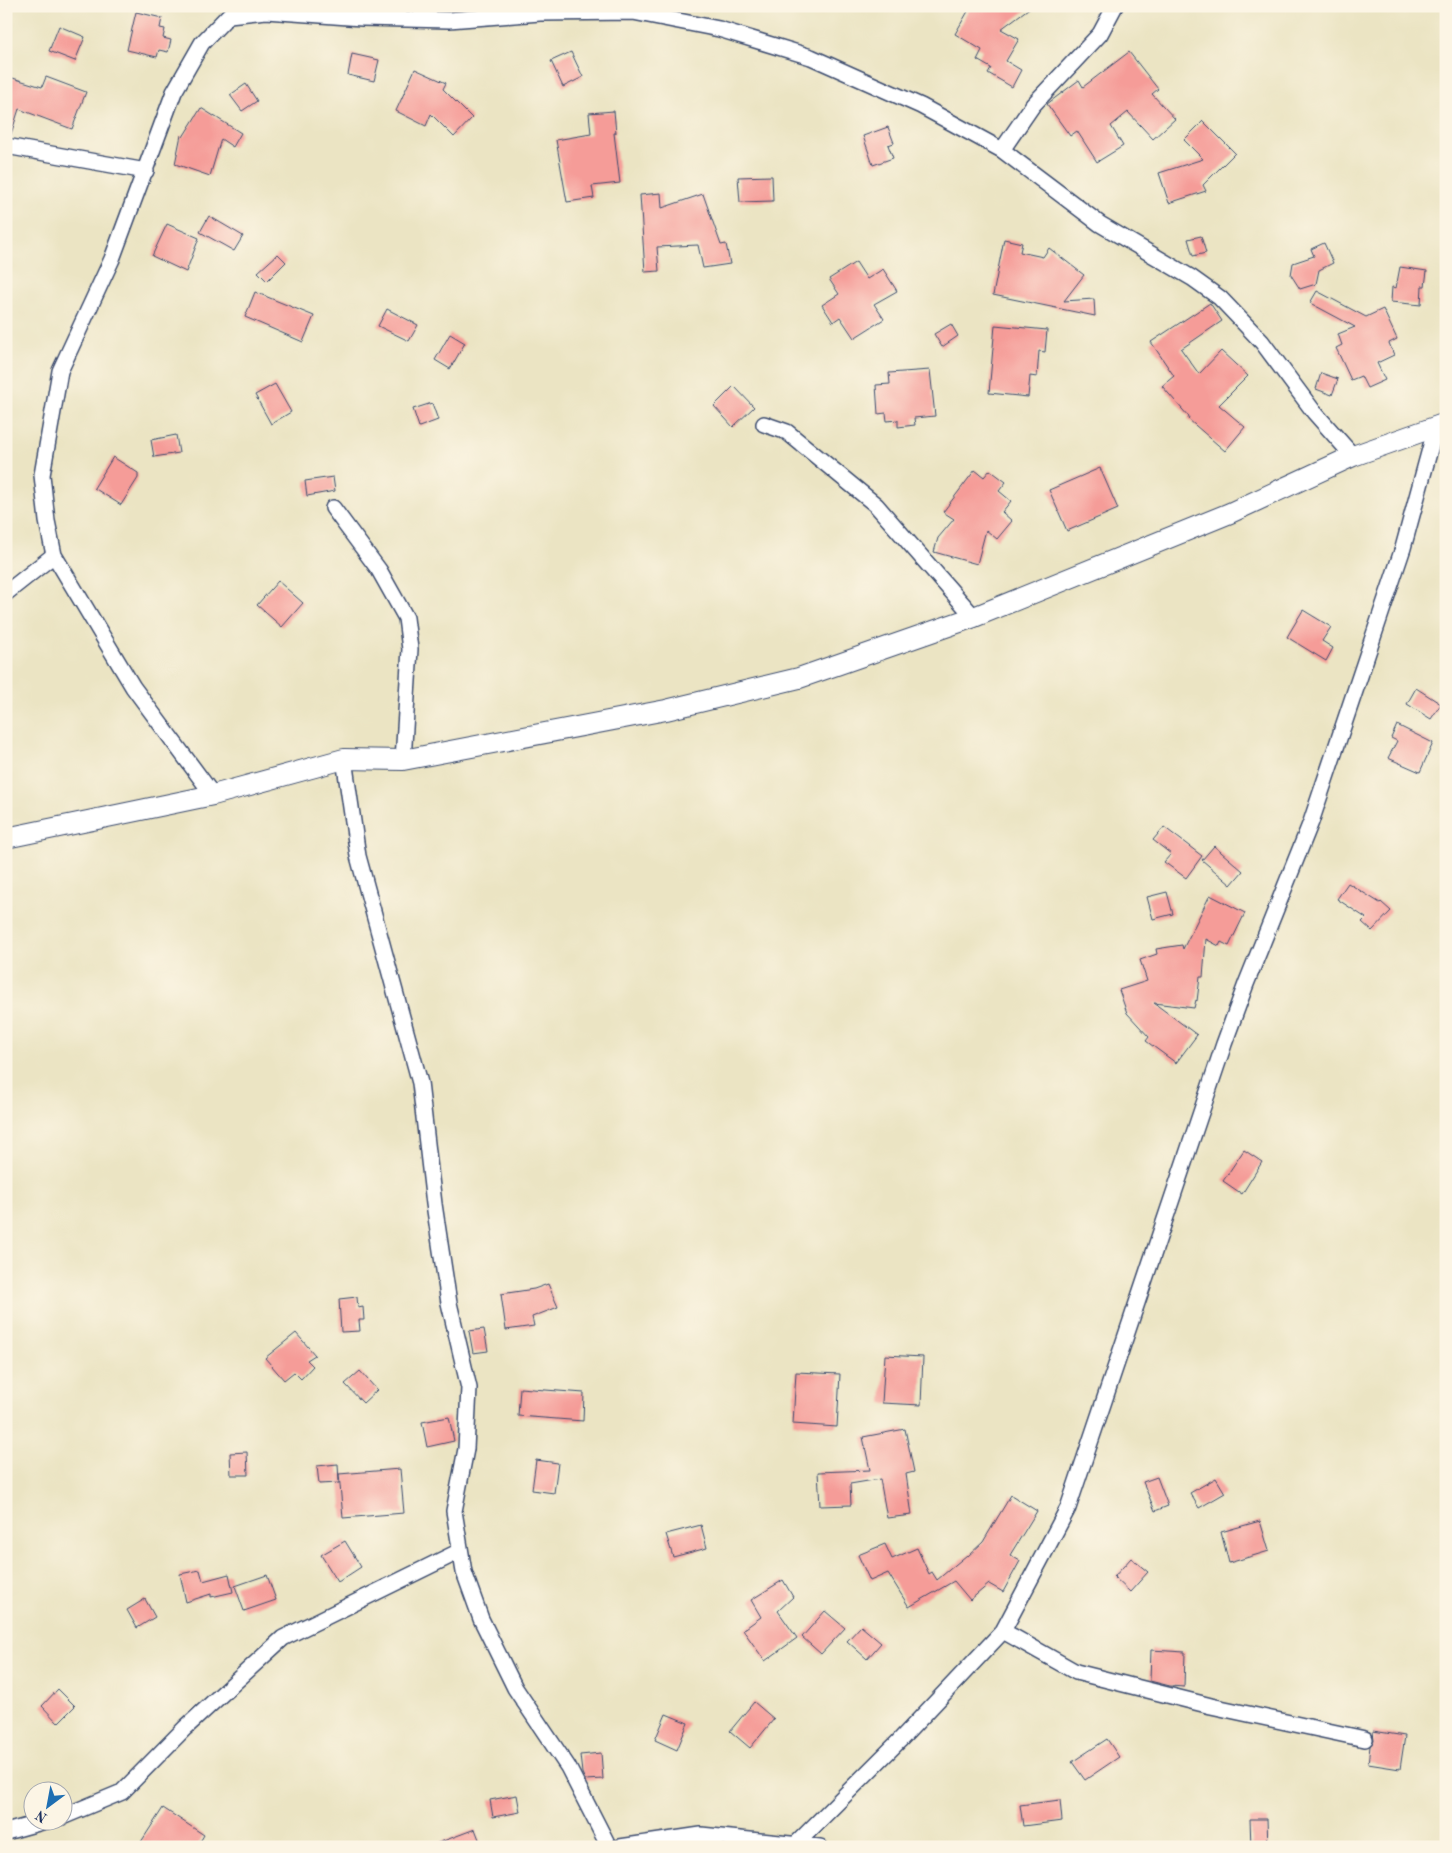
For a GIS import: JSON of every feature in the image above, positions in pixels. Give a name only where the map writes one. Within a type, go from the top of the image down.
[{"type":"street","points":[[1002,150],[1034,105],[1100,34],[1115,6]]},
{"type":"street","points":[[213,795],[133,687],[54,555],[47,521],[42,475],[60,371],[112,259],[174,92],[202,43],[229,15],[266,11],[362,18],[448,20],[540,13],[633,12],[719,29],[811,57],[921,106],[1002,150],[1100,224],[1192,278],[1220,298],[1262,342],[1314,412],[1353,456]]},
{"type":"street","points":[[6,146],[146,171]]},
{"type":"street","points":[[764,424],[787,432],[876,505],[974,617]]},
{"type":"street","points":[[6,838],[213,795],[344,759],[403,760],[666,710],[800,678],[974,617],[1230,513],[1353,456],[1441,425]]},
{"type":"street","points":[[794,1845],[899,1741],[1003,1631],[1068,1508],[1230,1027],[1311,822],[1403,548],[1441,425]]},
{"type":"street","points":[[334,508],[379,570],[406,618],[410,649],[403,760]]},
{"type":"street","points":[[6,592],[54,555]]},
{"type":"street","points":[[344,759],[358,856],[420,1082],[434,1204],[450,1303],[469,1388],[466,1449],[454,1511],[464,1572],[481,1619],[515,1688],[568,1767],[609,1847]]},
{"type":"street","points":[[72,1813],[122,1792],[184,1728],[283,1638],[460,1551]]},
{"type":"street","points":[[1003,1631],[1076,1672],[1211,1706],[1365,1739]]},
{"type":"street","points":[[6,1832],[22,1828]]},
{"type":"street","points":[[620,1847],[701,1835],[820,1847]]},
{"type":"building","points":[[971,6],[1032,6],[1001,29],[1019,39],[1006,61],[1021,70],[1012,87],[988,73],[991,68],[977,60],[982,50],[955,34]]},
{"type":"building","points":[[136,12],[162,18],[160,28],[165,29],[163,38],[171,40],[168,52],[159,50],[157,57],[127,50]]},
{"type":"building","points":[[59,26],[85,37],[75,61],[49,51]]},
{"type":"building","points":[[571,52],[583,77],[563,87],[551,61]]},
{"type":"building","points":[[1129,52],[1158,89],[1152,94],[1175,119],[1153,139],[1128,112],[1111,126],[1123,146],[1097,162],[1077,131],[1070,136],[1047,104],[1079,80],[1083,87]]},
{"type":"building","points":[[352,54],[379,60],[374,81],[348,75]]},
{"type":"building","points":[[415,69],[446,83],[443,89],[472,118],[454,137],[431,114],[426,126],[396,111]]},
{"type":"building","points":[[6,76],[42,87],[46,77],[86,92],[72,129],[19,109],[10,137],[6,137]]},
{"type":"building","points":[[246,84],[257,101],[242,111],[230,95]]},
{"type":"building","points":[[201,108],[241,133],[233,147],[221,139],[210,176],[175,164],[181,135],[183,137]]},
{"type":"building","points":[[614,111],[616,133],[614,133],[620,183],[592,186],[594,198],[567,202],[556,140],[591,134],[589,113]]},
{"type":"building","points":[[1203,121],[1235,153],[1203,185],[1206,191],[1169,203],[1159,173],[1203,159],[1184,140]]},
{"type":"building","points":[[888,127],[894,143],[888,145],[893,158],[873,165],[863,136]]},
{"type":"building","points":[[772,176],[773,201],[740,202],[738,177]]},
{"type":"building","points":[[661,193],[662,208],[703,194],[721,245],[726,244],[730,264],[703,268],[698,245],[657,247],[659,271],[645,272],[640,195]]},
{"type":"building","points":[[209,216],[243,236],[234,251],[200,232]]},
{"type":"building","points":[[167,224],[199,238],[186,272],[152,256]]},
{"type":"building","points":[[1201,236],[1206,253],[1193,256],[1188,239]]},
{"type":"building","points":[[1004,239],[1022,243],[1020,252],[1043,257],[1049,248],[1084,275],[1064,301],[1094,299],[1095,316],[993,295]]},
{"type":"building","points":[[1324,243],[1333,263],[1319,270],[1316,284],[1300,289],[1291,275],[1293,263],[1314,256],[1311,249]]},
{"type":"building","points":[[278,254],[286,262],[267,281],[258,272]]},
{"type":"building","points":[[856,262],[867,279],[883,269],[897,291],[874,304],[884,319],[854,338],[840,317],[833,322],[822,305],[839,294],[829,279]]},
{"type":"building","points":[[1400,267],[1427,271],[1425,286],[1422,286],[1421,305],[1391,302],[1392,287],[1396,288]]},
{"type":"building","points":[[1317,291],[1366,317],[1383,309],[1397,339],[1389,343],[1394,355],[1377,363],[1385,380],[1367,388],[1361,376],[1351,380],[1336,348],[1342,345],[1338,334],[1355,327],[1310,303]]},
{"type":"building","points":[[255,292],[314,316],[303,342],[245,317]]},
{"type":"building","points":[[1210,303],[1222,321],[1181,349],[1199,374],[1221,351],[1248,376],[1219,405],[1245,427],[1225,451],[1188,419],[1189,417],[1162,386],[1174,376],[1151,342]]},
{"type":"building","points":[[387,309],[418,325],[409,341],[378,326]]},
{"type":"building","points":[[951,324],[958,336],[942,347],[934,334]]},
{"type":"building","points":[[995,325],[1047,330],[1045,352],[1039,351],[1037,377],[1030,376],[1028,397],[989,393]]},
{"type":"building","points":[[450,334],[465,343],[450,369],[435,360]]},
{"type":"building","points":[[930,370],[935,416],[914,418],[915,425],[898,427],[898,420],[887,421],[886,413],[878,414],[876,385],[890,384],[889,373]]},
{"type":"building","points":[[1321,373],[1338,379],[1332,395],[1316,389]]},
{"type":"building","points":[[275,384],[291,412],[271,424],[255,395]]},
{"type":"building","points":[[734,386],[754,407],[733,427],[714,406]]},
{"type":"building","points":[[432,403],[438,420],[419,427],[413,409]]},
{"type":"building","points":[[176,435],[179,453],[154,457],[151,440]]},
{"type":"building","points":[[113,457],[138,473],[138,478],[121,505],[94,488]]},
{"type":"building","points":[[1100,468],[1118,509],[1067,531],[1049,490]]},
{"type":"building","points":[[975,470],[984,477],[990,470],[1006,482],[999,491],[1011,501],[1002,512],[1012,521],[997,539],[986,530],[977,564],[934,552],[938,538],[954,519],[943,512]]},
{"type":"building","points":[[333,477],[335,491],[307,496],[305,481]]},
{"type":"building","points":[[278,581],[303,603],[282,627],[257,605]]},
{"type":"building","points":[[1303,610],[1331,627],[1322,641],[1333,648],[1326,661],[1287,637]]},
{"type":"building","points":[[1416,688],[1441,704],[1431,719],[1407,704]]},
{"type":"building","points":[[1397,725],[1433,743],[1420,772],[1388,758],[1397,741],[1391,738]]},
{"type":"building","points":[[1164,827],[1202,856],[1186,878],[1164,862],[1171,854],[1153,840]]},
{"type":"building","points":[[1214,846],[1243,871],[1231,885],[1202,860]]},
{"type":"building","points":[[1348,883],[1381,902],[1391,911],[1372,931],[1362,922],[1366,918],[1337,899]]},
{"type":"building","points":[[1167,892],[1173,914],[1153,919],[1147,897]]},
{"type":"building","points":[[1210,895],[1245,913],[1229,946],[1221,942],[1219,946],[1206,939],[1203,977],[1200,977],[1197,1001],[1194,1008],[1154,1003],[1197,1035],[1176,1063],[1146,1041],[1149,1037],[1127,1013],[1119,990],[1147,981],[1140,960],[1157,954],[1156,949],[1182,945],[1183,949]]},
{"type":"building","points":[[1244,1150],[1262,1162],[1242,1194],[1223,1181]]},
{"type":"building","points":[[548,1284],[558,1307],[532,1317],[534,1326],[506,1330],[501,1294],[534,1289]]},
{"type":"building","points":[[357,1297],[358,1308],[363,1307],[364,1320],[359,1320],[360,1331],[341,1332],[339,1299]]},
{"type":"building","points":[[484,1329],[488,1351],[473,1353],[469,1331]]},
{"type":"building","points":[[296,1333],[315,1355],[307,1360],[313,1366],[301,1379],[294,1372],[284,1380],[265,1358]]},
{"type":"building","points":[[885,1355],[923,1357],[921,1405],[882,1403]]},
{"type":"building","points":[[360,1371],[377,1390],[363,1403],[345,1384]]},
{"type":"building","points":[[796,1372],[840,1374],[837,1427],[793,1424]]},
{"type":"building","points":[[520,1388],[584,1393],[583,1421],[518,1416]]},
{"type":"building","points":[[449,1417],[454,1441],[427,1447],[422,1422]]},
{"type":"building","points":[[905,1429],[914,1472],[906,1474],[912,1515],[887,1518],[880,1479],[850,1484],[851,1505],[820,1506],[818,1472],[870,1470],[863,1437]]},
{"type":"building","points":[[247,1452],[248,1475],[231,1475],[230,1453]]},
{"type":"building","points":[[536,1460],[558,1463],[554,1493],[532,1490]]},
{"type":"building","points":[[338,1464],[339,1483],[319,1484],[317,1466]]},
{"type":"building","points":[[400,1469],[404,1513],[343,1518],[339,1474]]},
{"type":"building","points":[[1157,1477],[1168,1506],[1155,1511],[1143,1482]]},
{"type":"building","points":[[1216,1478],[1225,1493],[1199,1508],[1190,1493]]},
{"type":"building","points":[[1011,1495],[1037,1511],[1010,1555],[1020,1561],[1003,1592],[989,1584],[970,1600],[954,1581],[909,1607],[888,1573],[870,1581],[858,1555],[885,1544],[892,1559],[917,1548],[929,1574],[932,1572],[937,1580],[983,1542]]},
{"type":"building","points":[[1260,1521],[1269,1551],[1229,1563],[1221,1532]]},
{"type":"building","points":[[701,1525],[707,1548],[673,1557],[666,1534]]},
{"type":"building","points":[[345,1541],[361,1567],[338,1582],[321,1555]]},
{"type":"building","points":[[1131,1558],[1148,1572],[1130,1592],[1114,1577]]},
{"type":"building","points":[[200,1570],[203,1581],[229,1574],[233,1592],[211,1597],[211,1594],[186,1602],[180,1574]]},
{"type":"building","points":[[267,1575],[276,1600],[244,1611],[235,1586]]},
{"type":"building","points":[[783,1580],[793,1597],[778,1611],[797,1638],[765,1661],[743,1630],[761,1617],[751,1600]]},
{"type":"building","points":[[145,1599],[155,1617],[137,1628],[127,1610]]},
{"type":"building","points":[[825,1611],[845,1628],[821,1654],[802,1637]]},
{"type":"building","points":[[861,1626],[881,1643],[867,1659],[847,1641]]},
{"type":"building","points":[[1151,1650],[1185,1652],[1184,1687],[1150,1681]]},
{"type":"building","points":[[58,1689],[75,1706],[58,1723],[42,1706]]},
{"type":"building","points":[[754,1702],[774,1719],[750,1748],[730,1731]]},
{"type":"building","points":[[666,1714],[688,1723],[677,1750],[655,1740]]},
{"type":"building","points":[[1373,1731],[1405,1736],[1400,1769],[1368,1764],[1370,1746],[1374,1740]]},
{"type":"building","points":[[1107,1739],[1119,1757],[1085,1780],[1072,1762]]},
{"type":"building","points":[[601,1753],[603,1779],[585,1780],[582,1773],[580,1755]]},
{"type":"building","points":[[517,1795],[520,1812],[493,1817],[490,1800]]},
{"type":"building","points":[[1060,1800],[1062,1821],[1023,1826],[1020,1805]]},
{"type":"building","points":[[163,1808],[204,1835],[197,1847],[149,1847],[141,1842]]},
{"type":"building","points":[[1250,1819],[1267,1819],[1268,1847],[1251,1847]]},
{"type":"building","points":[[475,1829],[482,1847],[430,1847],[430,1846]]}]
